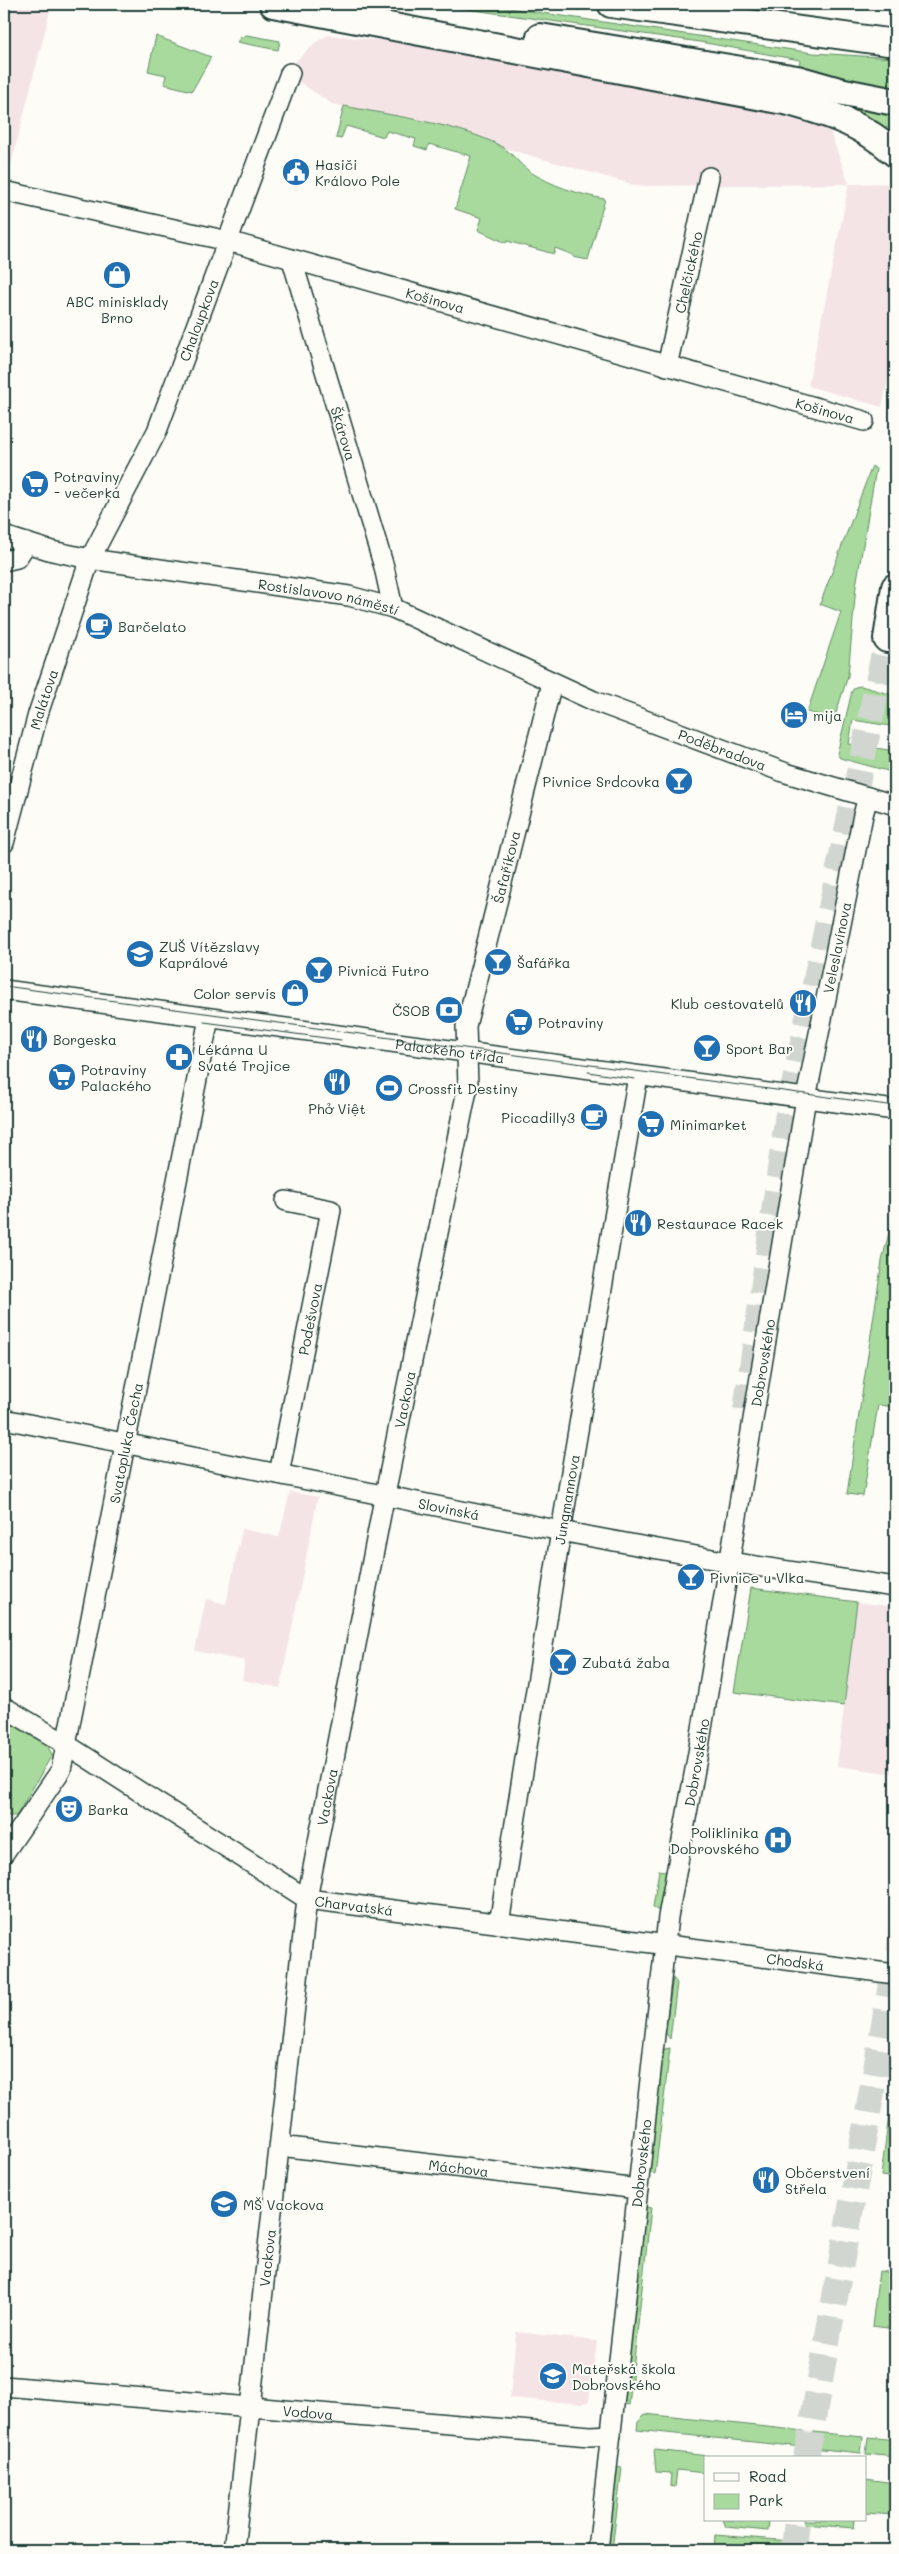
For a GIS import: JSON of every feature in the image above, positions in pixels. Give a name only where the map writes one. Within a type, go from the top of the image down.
[{"type":"highway","points":[[273,4],[789,102],[845,120],[870,132],[895,153]]},
{"type":"highway","points":[[335,4],[797,79],[839,91],[895,102]]},
{"type":"highway","points":[[611,4],[895,43]]},
{"type":"highway","points":[[806,31],[895,28]]},
{"type":"highway","points":[[797,79],[840,80],[895,90]]},
{"type":"highway","points":[[887,639],[895,587]]},
{"type":"street","name":"Chaloupkova","points":[[90,559],[157,431],[290,73]]},
{"type":"street","name":"Chelčického","points":[[667,366],[709,177]]},
{"type":"street","name":"Košinova","points":[[4,191],[228,241],[864,421]]},
{"type":"street","name":"Škárova","points":[[292,260],[384,567],[393,608]]},
{"type":"street","name":"Rostislavovo náměstí","points":[[4,536],[90,559],[349,596],[393,608],[552,683]]},
{"type":"street","points":[[4,561],[17,558],[27,543]]},
{"type":"street","name":"Malátova","points":[[4,843],[38,714],[90,559]]},
{"type":"street","name":"Poděbradova","points":[[552,683],[786,773],[895,805]]},
{"type":"street","name":"Šafaříkova","points":[[467,1052],[466,1026],[552,683]]},
{"type":"street","name":"Veleslavínova","points":[[806,1098],[868,797]]},
{"type":"street","name":"Palackého třída","points":[[4,990],[895,1110]]},
{"type":"street","name":"Svatopluka Čecha","points":[[4,1853],[61,1770],[64,1743],[209,1018]]},
{"type":"street","name":"Vackova","points":[[234,2550],[307,1899],[385,1496],[468,1085],[467,1052]]},
{"type":"street","name":"Jungmannova","points":[[499,1924],[561,1531],[638,1076]]},
{"type":"street","name":"Dobrovského","points":[[598,2550],[673,1887],[696,1761],[806,1098]]},
{"type":"street","name":"Podešvova","points":[[279,1474],[331,1210],[286,1201]]},
{"type":"street","name":"Slovinská","points":[[4,1419],[561,1531],[729,1562],[895,1587]]},
{"type":"street","name":"Charvatská","points":[[4,1708],[64,1743],[307,1899],[697,1948]]},
{"type":"street","name":"Chodská","points":[[697,1948],[895,1974]]},
{"type":"street","name":"Máchova","points":[[280,2146],[638,2189]]},
{"type":"street","name":"Vodova","points":[[4,2386],[590,2436],[611,2434]]},
{"type":"shaded area","points":[[4,4],[39,4],[51,7],[8,176],[4,175]]},
{"type":"shaded area","points":[[328,35],[405,43],[577,70],[726,102],[829,129],[849,184],[638,186],[504,148],[434,124],[332,104],[284,72],[315,43]]},
{"type":"shaded area","points":[[895,183],[895,348],[882,407],[808,386],[849,184]]},
{"type":"shaded area","points":[[290,1492],[318,1497],[280,1688],[242,1680],[245,1661],[195,1651],[206,1599],[226,1604],[242,1529],[279,1537]]},
{"type":"shaded area","points":[[857,1602],[895,1607],[895,1774],[837,1766]]},
{"type":"shaded area","points":[[895,1884],[895,1951],[886,1950]]},
{"type":"shaded area","name":"Mateřská škola Dobrovského","points":[[516,2332],[597,2341],[589,2401],[582,2404],[510,2398]]},
{"type":"green space","points":[[431,4],[481,4],[813,53],[895,58],[895,139],[795,95],[800,60],[700,42]]},
{"type":"green space","points":[[247,35],[280,41],[278,50],[237,42],[241,37]]},
{"type":"green space","points":[[156,36],[211,57],[192,91],[164,84],[166,75],[148,71]]},
{"type":"green space","points":[[344,106],[426,122],[469,133],[504,148],[526,169],[546,181],[576,192],[605,199],[588,260],[573,257],[573,255],[555,248],[554,254],[507,241],[506,243],[478,230],[482,218],[455,209],[471,156],[429,144],[427,150],[414,146],[416,139],[387,131],[384,137],[346,126],[341,139],[336,138]]},
{"type":"green space","points":[[872,466],[876,469],[856,586],[848,676],[834,719],[807,712],[841,612],[820,604]]},
{"type":"green space","points":[[861,686],[889,694],[892,697],[890,726],[853,720],[849,744],[895,751],[895,773],[840,758],[837,754],[852,691],[855,687]]},
{"type":"green space","points":[[891,1224],[895,1225],[895,1407],[878,1405],[863,1496],[847,1494],[882,1261]]},
{"type":"green space","points":[[751,1588],[857,1602],[844,1706],[734,1692]]},
{"type":"green space","points":[[16,1725],[47,1744],[52,1755],[16,1816],[4,1816],[4,1734],[7,1728]]},
{"type":"green space","points":[[659,1870],[668,1872],[661,1913],[653,1907]]},
{"type":"green space","points":[[673,1978],[677,1983],[670,2039],[665,2032]]},
{"type":"green space","points":[[670,2048],[655,2174],[650,2173],[662,2054],[665,2049]]},
{"type":"green space","points":[[889,2115],[895,2116],[895,2178],[881,2176]]},
{"type":"green space","points":[[645,2207],[651,2208],[629,2405],[623,2404]]},
{"type":"green space","points":[[879,2271],[895,2273],[895,2329],[872,2326]]},
{"type":"green space","points":[[645,2414],[804,2431],[802,2447],[637,2430],[638,2421]]},
{"type":"green space","points":[[813,2432],[863,2437],[861,2453],[812,2448]]},
{"type":"green space","points":[[868,2437],[895,2440],[895,2457],[866,2454]]},
{"type":"green space","points":[[654,2450],[708,2456],[704,2456],[704,2473],[677,2470],[675,2487],[670,2486],[671,2473],[656,2472]]},
{"type":"green space","points":[[614,2467],[622,2468],[612,2550],[605,2550]]},
{"type":"green space","points":[[866,2479],[895,2483],[895,2515],[866,2513]]},
{"type":"green space","points":[[724,2522],[769,2522],[768,2531],[726,2527]]},
{"type":"green space","points":[[804,2522],[855,2522],[854,2528],[804,2524]]},
{"type":"green space","points":[[715,2535],[791,2541],[791,2550],[714,2550]]},
{"type":"tunnel","points":[[746,1410],[788,1114],[887,639]]},
{"type":"tunnel","points":[[806,2456],[895,1963]]},
{"type":"tunnel","points":[[794,2550],[797,2522]]},
{"type":"tram line","points":[[4,986],[895,1106]]},
{"type":"tram line","points":[[204,1022],[341,1040]]},
{"type":"tram line","points":[[588,1072],[635,1079]]},
{"type":"place","name":"Hasiči Královo Pole","points":[[296,172]]},
{"type":"place","name":"ABC minisklady Brno","points":[[117,275]]},
{"type":"place","name":"Potraviny - večerka","points":[[35,484]]},
{"type":"place","name":"Barčelato","points":[[99,626]]},
{"type":"place","name":"mija","points":[[794,715]]},
{"type":"place","name":"Pivnice Srdcovka","points":[[679,781]]},
{"type":"place","name":"ZUŠ Vítězslavy Kaprálové","points":[[140,954]]},
{"type":"place","name":"Šafářka","points":[[498,962]]},
{"type":"place","name":"Pivnicä Futro","points":[[319,970]]},
{"type":"place","name":"Color servis","points":[[295,993]]},
{"type":"place","name":"Klub cestovatelů","points":[[803,1003]]},
{"type":"place","name":"ČSOB","points":[[449,1010]]},
{"type":"place","name":"Potraviny","points":[[519,1022]]},
{"type":"place","name":"Borgeska","points":[[34,1039]]},
{"type":"place","name":"Sport Bar","points":[[707,1048]]},
{"type":"place","name":"Lékárna U Svaté Trojice","points":[[179,1057]]},
{"type":"place","name":"Potraviny Palackého","points":[[62,1077]]},
{"type":"place","name":"Phở Việt","points":[[337,1082]]},
{"type":"place","name":"Crossfit Destiny","points":[[389,1088]]},
{"type":"place","name":"Piccadilly3","points":[[594,1117]]},
{"type":"place","name":"Minimarket","points":[[651,1124]]},
{"type":"place","name":"Restaurace Racek","points":[[638,1223]]},
{"type":"place","name":"Pivnice u Vlka","points":[[691,1577]]},
{"type":"place","name":"Zubatá žaba","points":[[563,1662]]},
{"type":"place","name":"Barka","points":[[69,1809]]},
{"type":"place","name":"Poliklinika Dobrovského","points":[[778,1840]]},
{"type":"place","name":"Občerstvení Střela","points":[[766,2180]]},
{"type":"place","name":"MŠ Vackova","points":[[224,2204]]},
{"type":"place","name":"Mateřská škola Dobrovského","points":[[553,2376]]}]
